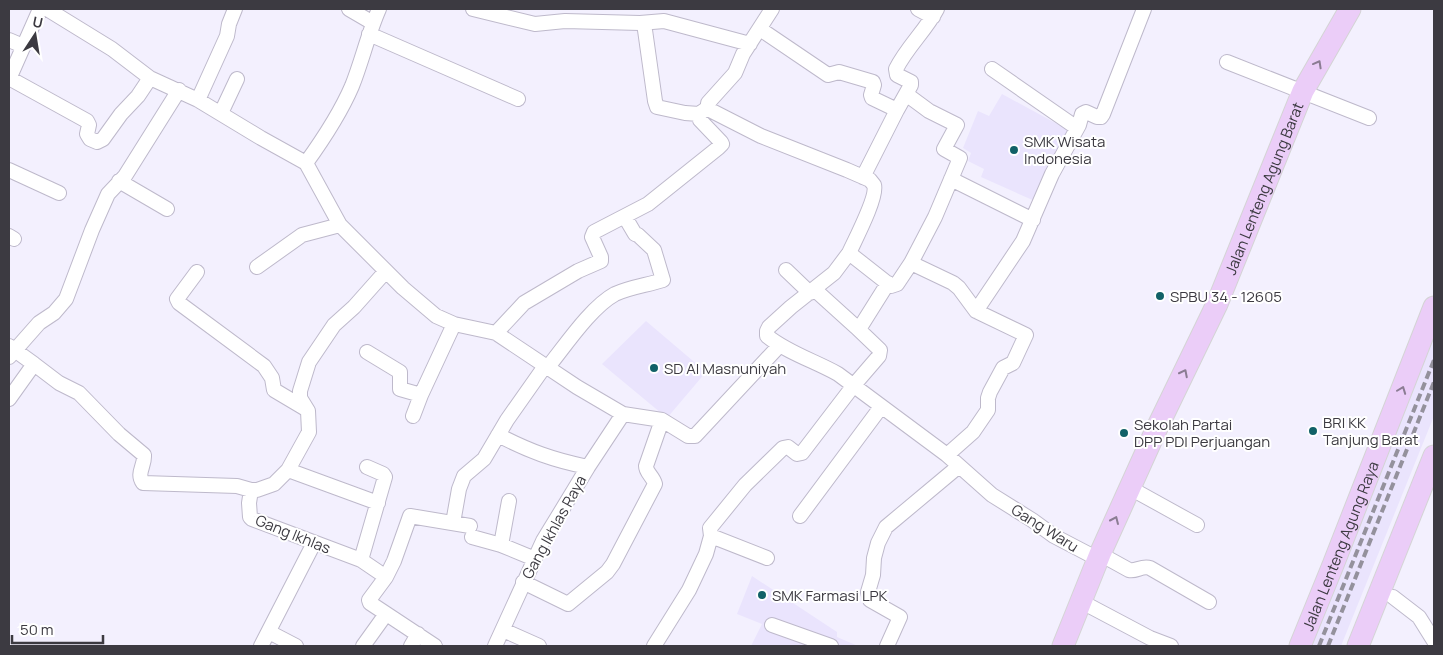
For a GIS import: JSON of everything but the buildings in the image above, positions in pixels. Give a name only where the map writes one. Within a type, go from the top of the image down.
[{"type":"main road","name":"Jalan Lenteng Agung Barat","points":[[1063,646],[1099,556],[1217,304],[1303,91],[1350,9]]},
{"type":"main road","name":"Jalan Lenteng Agung Raya","points":[[1300,646],[1334,565],[1434,307]]},
{"type":"main road","points":[[1358,646],[1434,456]]},
{"type":"main road","points":[[1372,646],[1393,597],[1434,489]]},
{"type":"street","points":[[40,9],[9,78],[87,121],[89,126],[87,134],[90,139],[97,142],[104,140],[121,114],[138,96],[150,78]]},
{"type":"street","points":[[47,9],[112,49],[150,78],[198,100],[306,163],[338,220],[403,288],[436,316],[454,324],[496,333],[577,387],[623,414],[662,420],[688,436],[695,436],[779,346],[767,336],[767,331],[791,308],[834,273],[849,253],[861,230],[875,192],[874,185],[863,177],[761,136],[710,110],[686,113],[657,107],[654,101],[644,23]]},
{"type":"street","points":[[198,100],[227,36],[235,9]]},
{"type":"street","points":[[350,9],[371,28],[518,99]]},
{"type":"street","points":[[306,163],[330,131],[339,114],[353,84],[379,9]]},
{"type":"street","points":[[473,9],[535,24],[565,21],[589,23],[664,21],[750,44]]},
{"type":"street","points":[[496,333],[524,303],[578,271],[601,261],[592,234],[648,204],[722,144],[700,120],[703,111],[735,73],[743,54],[772,9]]},
{"type":"street","points":[[863,177],[911,85],[910,82],[897,75],[896,69],[903,55],[935,13],[918,9]]},
{"type":"street","points":[[976,311],[1023,241],[1052,174],[1084,112],[1097,117],[1101,117],[1103,114],[1144,9]]},
{"type":"street","points":[[760,29],[828,75],[839,72],[873,82],[872,98],[897,110]]},
{"type":"street","points":[[9,40],[23,46]]},
{"type":"street","points":[[1227,62],[1369,118]]},
{"type":"street","points":[[992,69],[1076,128]]},
{"type":"street","points":[[221,113],[237,79]]},
{"type":"street","points":[[179,90],[129,170],[108,194],[62,306],[39,323],[11,351],[34,364],[58,383],[79,394],[119,434],[144,455],[140,479],[144,483],[150,485],[237,486],[251,490],[274,484],[288,470],[309,432],[308,411],[300,398],[300,391],[309,362],[334,324],[354,306],[386,271]]},
{"type":"street","points":[[849,253],[892,286],[897,284],[911,263],[935,217],[960,158],[944,149],[957,125],[929,111],[906,94]]},
{"type":"street","points":[[9,170],[60,193]]},
{"type":"street","points":[[951,179],[1033,220]]},
{"type":"street","points":[[119,181],[167,209]]},
{"type":"street","points":[[453,523],[459,489],[464,476],[484,459],[498,435],[546,366],[591,314],[614,295],[663,280],[654,250],[635,234],[625,217]]},
{"type":"street","points":[[257,267],[302,235],[338,220]]},
{"type":"street","points":[[911,263],[954,283],[976,311],[1026,335],[1013,363],[1003,368],[990,392],[988,410],[973,432],[947,455]]},
{"type":"street","points":[[658,645],[689,590],[706,554],[711,536],[710,528],[745,485],[785,447],[788,447],[797,454],[802,453],[881,353],[856,327],[786,270]]},
{"type":"street","points":[[196,272],[177,299],[178,303],[264,366],[272,378],[274,390],[308,411]]},
{"type":"street","points":[[856,327],[861,326],[888,283]]},
{"type":"street","points":[[413,416],[454,324]]},
{"type":"street","name":"Gang Waru","points":[[779,346],[822,364],[854,385],[947,455],[992,495],[1054,536],[1129,570],[1132,571],[1142,567],[1150,568],[1209,602]]},
{"type":"street","points":[[367,352],[400,372],[400,389],[421,395]]},
{"type":"street","points":[[9,398],[34,364]]},
{"type":"street","points":[[800,516],[881,407]]},
{"type":"street","name":"Gang Ikhlas Raya","points":[[495,646],[543,541],[623,414]]},
{"type":"street","points":[[523,582],[568,604],[607,572],[655,484],[654,479],[646,471],[646,466],[662,420]]},
{"type":"street","points":[[498,435],[536,454],[588,467]]},
{"type":"street","points":[[887,646],[900,617],[870,600],[868,596],[878,543],[886,527],[959,466]]},
{"type":"street","points":[[361,560],[385,477],[383,474],[367,467]]},
{"type":"street","points":[[288,470],[378,503]]},
{"type":"street","points":[[1130,488],[1197,525]]},
{"type":"street","name":"Gang Ikhlas","points":[[251,490],[249,502],[250,518],[361,560],[386,576]]},
{"type":"street","points":[[501,545],[509,501]]},
{"type":"street","points":[[435,646],[370,603],[369,600],[394,562],[409,518],[413,516],[453,523],[534,559]]},
{"type":"street","points":[[711,536],[767,558]]},
{"type":"street","points":[[261,646],[314,543]]},
{"type":"street","points":[[1393,597],[1419,617],[1434,641]]},
{"type":"street","points":[[1082,602],[1150,638],[1170,646]]},
{"type":"street","points":[[363,646],[386,614]]},
{"type":"street","points":[[772,625],[831,646]]},
{"type":"street","points":[[503,630],[539,646]]},
{"type":"street","points":[[269,632],[296,646]]},
{"type":"street","points":[[411,646],[418,634]]},
{"type":"shaded area","name":"SMK Wisata Indonesia","points":[[1002,94],[1070,131],[1037,202],[981,177],[984,169],[968,161],[971,153],[963,148],[978,111],[989,116]]},
{"type":"shaded area","points":[[1434,318],[1434,416],[1341,646],[1299,646]]},
{"type":"shaded area","name":"SD Al Masnuniyah","points":[[646,321],[706,372],[667,418],[602,364]]},
{"type":"shaded area","name":"SMK Farmasi LPK","points":[[752,576],[837,632],[837,637],[858,646],[751,646],[762,624],[737,614]]},
{"type":"railway","points":[[1319,646],[1434,360]]},
{"type":"railway","points":[[1328,646],[1434,382]]},
{"type":"place","name":"SMK Wisata Indonesia","points":[[1014,150]]},
{"type":"place","name":"SPBU 34 - 12605","points":[[1160,296]]},
{"type":"place","name":"SD Al Masnuniyah","points":[[654,368]]},
{"type":"place","name":"BRI KK Tanjung Barat","points":[[1313,431]]},
{"type":"place","name":"Sekolah Partai DPP PDI Perjuangan","points":[[1124,433]]},
{"type":"place","name":"SMK Farmasi LPK","points":[[762,595]]}]
